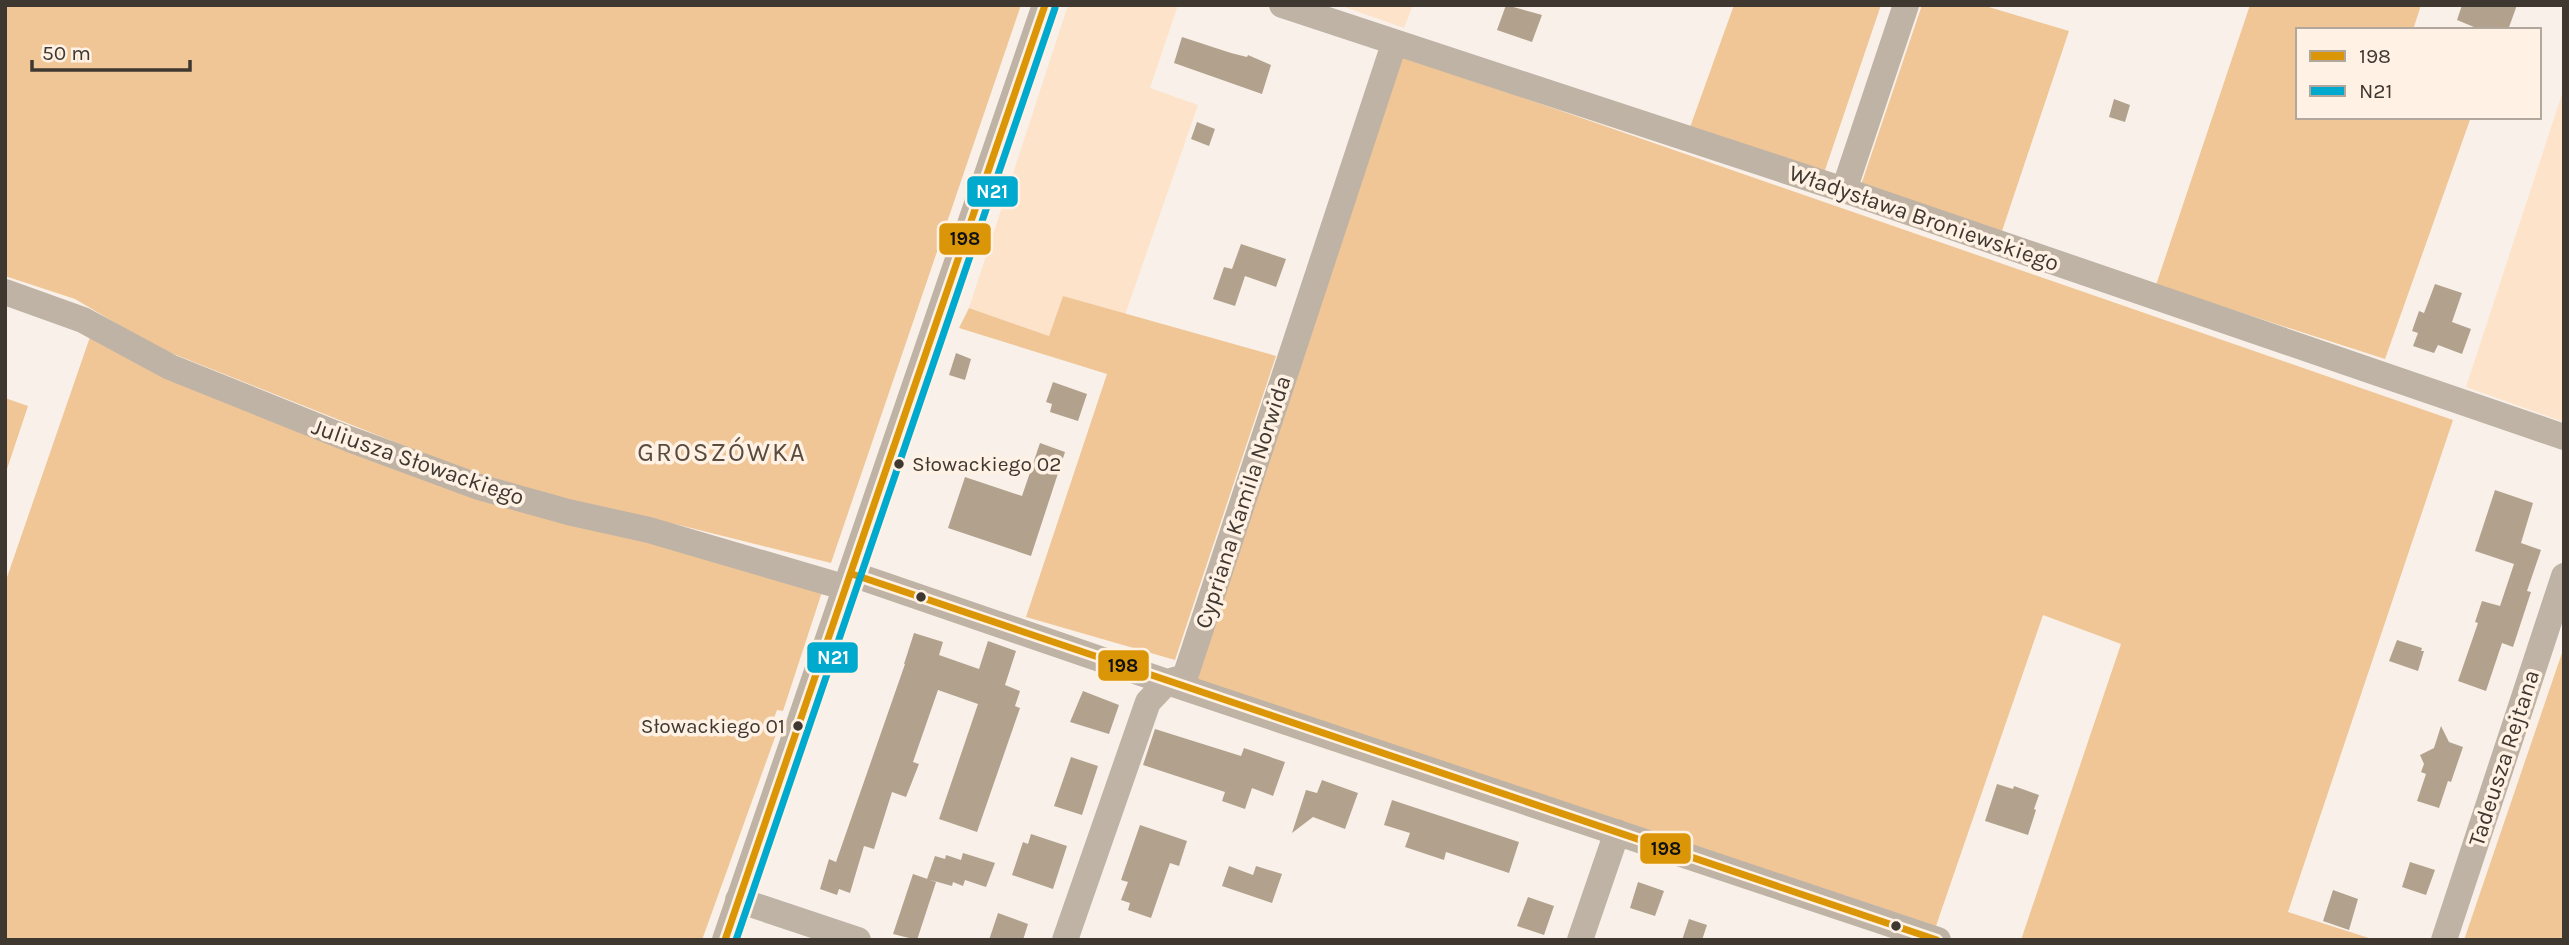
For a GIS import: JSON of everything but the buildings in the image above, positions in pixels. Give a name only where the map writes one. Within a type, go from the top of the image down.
[{"type":"street","points":[[725,940],[1045,5]]},
{"type":"street","name":"Władysława Broniewskiego","points":[[1282,5],[1844,190],[2564,437]]},
{"type":"street","points":[[1844,190],[1906,5]]},
{"type":"street","name":"Cypriana Kamila Norwida","points":[[1065,940],[1148,702],[1167,682],[1185,677],[1394,44]]},
{"type":"street","name":"Juliusza Słowackiego","points":[[5,292],[83,320],[170,367],[349,439],[478,487],[568,512],[849,581],[1167,682],[1938,940]]},
{"type":"street","name":"Tadeusza Rejtana","points":[[2444,940],[2564,576]]},
{"type":"street","points":[[1580,940],[1617,832]]},
{"type":"street","points":[[738,900],[858,940]]},
{"type":"shaded area","points":[[5,5],[1021,5],[831,563],[679,525],[578,505],[470,472],[156,347],[75,299],[5,276]]},
{"type":"shaded area","points":[[1068,5],[1178,5],[1150,88],[1198,105],[1125,315],[1063,296],[1049,336],[969,308]]},
{"type":"shaded area","points":[[1339,5],[1413,5],[1404,28]]},
{"type":"shaded area","points":[[1734,5],[1881,5],[1823,176],[1689,130]]},
{"type":"shaded area","points":[[1922,5],[1982,5],[2069,31],[2001,234],[1860,188]]},
{"type":"shaded area","points":[[2250,5],[2421,5],[2414,28],[2296,28],[2296,119],[2470,119],[2385,359],[2156,285]]},
{"type":"shaded area","points":[[1403,56],[2453,420],[2288,912],[2375,940],[2021,940],[2121,644],[2043,615],[1936,926],[1196,679]]},
{"type":"shaded area","points":[[2564,88],[2564,422],[2466,387]]},
{"type":"shaded area","points":[[1063,296],[1276,356],[1175,660],[1026,617],[1107,374],[959,328],[969,308],[1049,336]]},
{"type":"shaded area","points":[[90,337],[822,592],[783,711],[777,710],[771,726],[778,729],[702,940],[5,940],[5,583]]},
{"type":"shaded area","points":[[5,398],[28,406],[5,475]]},
{"type":"shaded area","points":[[2564,647],[2564,940],[2464,940]]},
{"type":"transit line","name":"198","points":[[725,940],[1045,5]]},
{"type":"transit line","name":"N21","points":[[736,940],[1055,8]]},
{"type":"transit line","name":"198","points":[[852,574],[1937,940]]},
{"type":"place","name":"Słowackiego 02","points":[[899,464]]},
{"type":"place","name":"Słowackiego 01","points":[[798,726]]},
{"type":"district","name":"GROSZÓWKA","points":[[722,452]]}]
